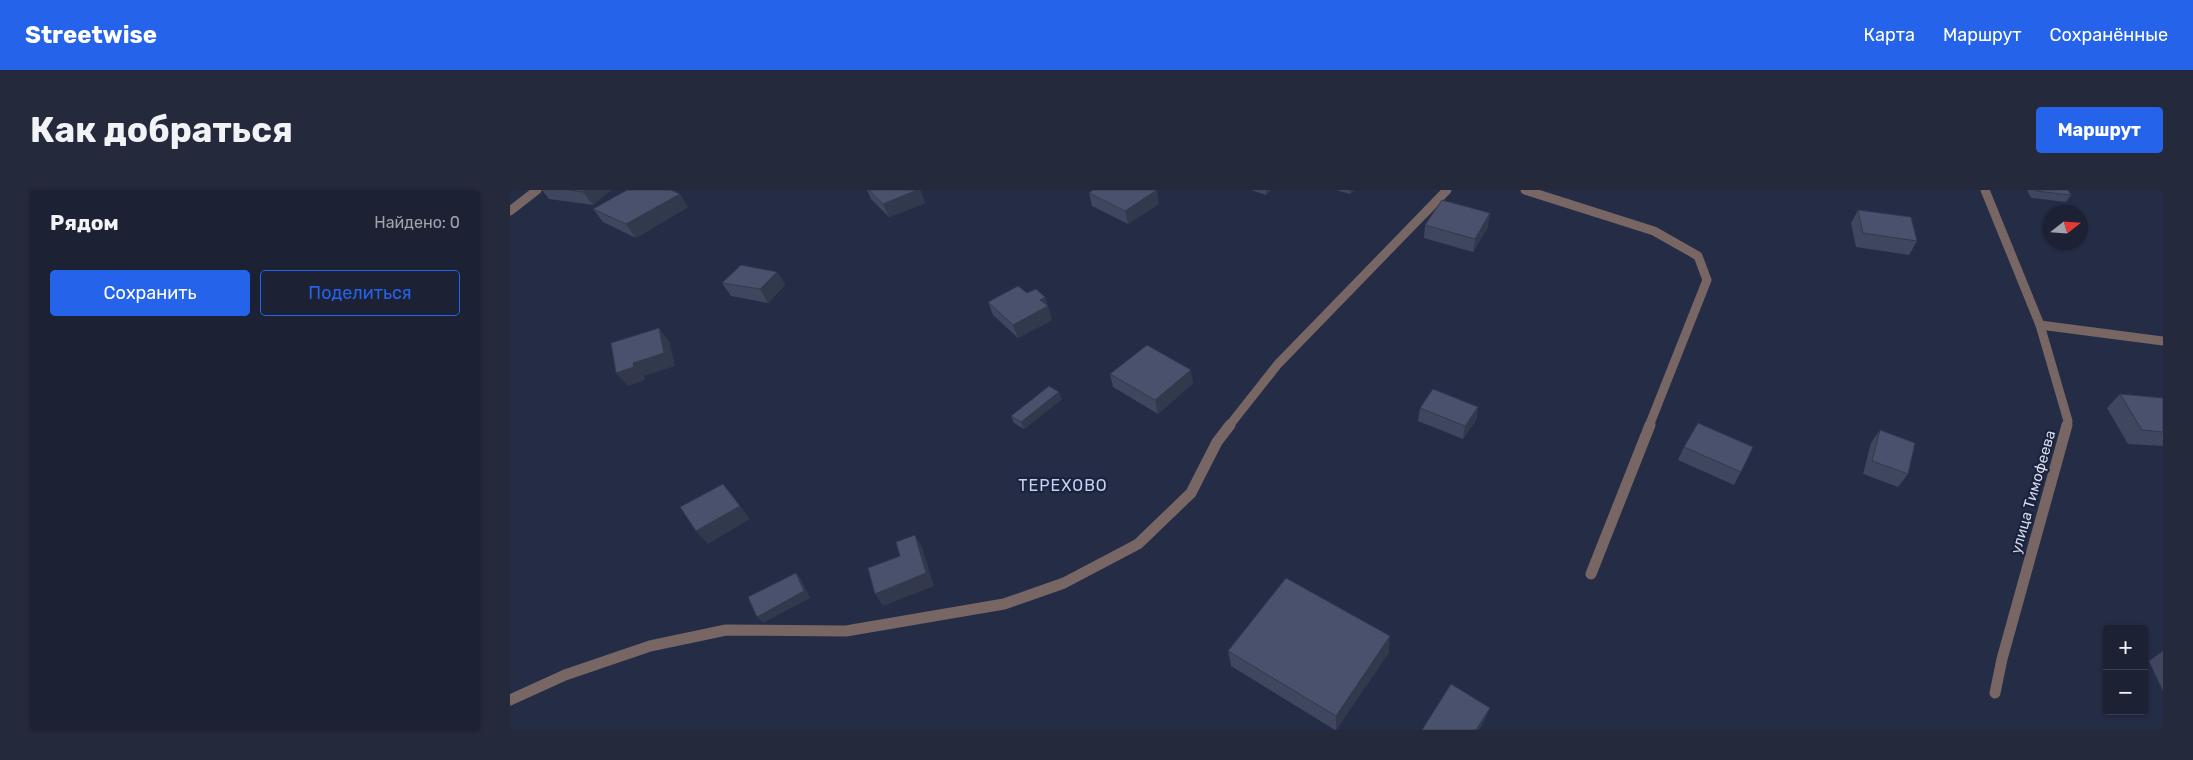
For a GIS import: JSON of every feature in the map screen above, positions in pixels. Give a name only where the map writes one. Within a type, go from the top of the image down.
[{"type":"street","points":[[510,211],[537,190]]},
{"type":"street","points":[[510,700],[565,675],[650,646],[726,630],[846,631],[1004,604],[1064,582],[1138,544],[1191,493],[1217,442],[1278,364],[1447,190]]},
{"type":"street","points":[[1525,190],[1654,231],[1698,256],[1707,280],[1591,574]]},
{"type":"street","name":"улица Тимофеева","points":[[1985,190],[2040,325],[2068,421],[2002,659],[1995,693]]},
{"type":"street","points":[[2040,325],[2163,341]]},
{"type":"building","points":[[569,190],[585,190],[583,192]]},
{"type":"building","points":[[627,190],[671,190],[680,194],[626,224],[593,209]]},
{"type":"building","points":[[869,190],[917,190],[883,204]]},
{"type":"building","points":[[1093,190],[1157,190],[1125,211],[1089,193]]},
{"type":"building","points":[[2068,190],[2071,195],[2036,191]]},
{"type":"building","points":[[1442,200],[1490,213],[1475,239],[1425,225]]},
{"type":"building","points":[[1858,210],[1911,217],[1917,241],[1863,233]]},
{"type":"building","points":[[741,265],[777,272],[760,289],[722,283]]},
{"type":"building","points":[[1018,286],[1027,293],[1036,289],[1045,297],[1040,300],[1048,306],[1013,325],[988,302]]},
{"type":"building","points":[[659,328],[664,353],[633,363],[634,367],[616,373],[611,343]]},
{"type":"building","points":[[1147,345],[1191,370],[1155,400],[1110,374]]},
{"type":"building","points":[[1049,386],[1059,392],[1021,422],[1011,416]]},
{"type":"building","points":[[1433,389],[1478,407],[1465,426],[1420,408]]},
{"type":"building","points":[[2120,394],[2163,398],[2163,432],[2142,430]]},
{"type":"building","points":[[1698,423],[1753,447],[1741,472],[1684,447]]},
{"type":"building","points":[[1880,430],[1915,443],[1908,474],[1872,461]]},
{"type":"building","points":[[723,484],[740,506],[696,531],[680,507]]},
{"type":"building","points":[[915,535],[926,573],[875,594],[868,568],[900,556],[896,542]]},
{"type":"building","points":[[796,573],[804,591],[757,617],[748,597]]},
{"type":"building","points":[[1286,578],[1390,636],[1336,716],[1228,651]]},
{"type":"building","points":[[1451,684],[1490,708],[1476,730],[1422,730]]},
{"type":"district","name":"ТЕРЕХОВО","points":[[1063,485]]}]
